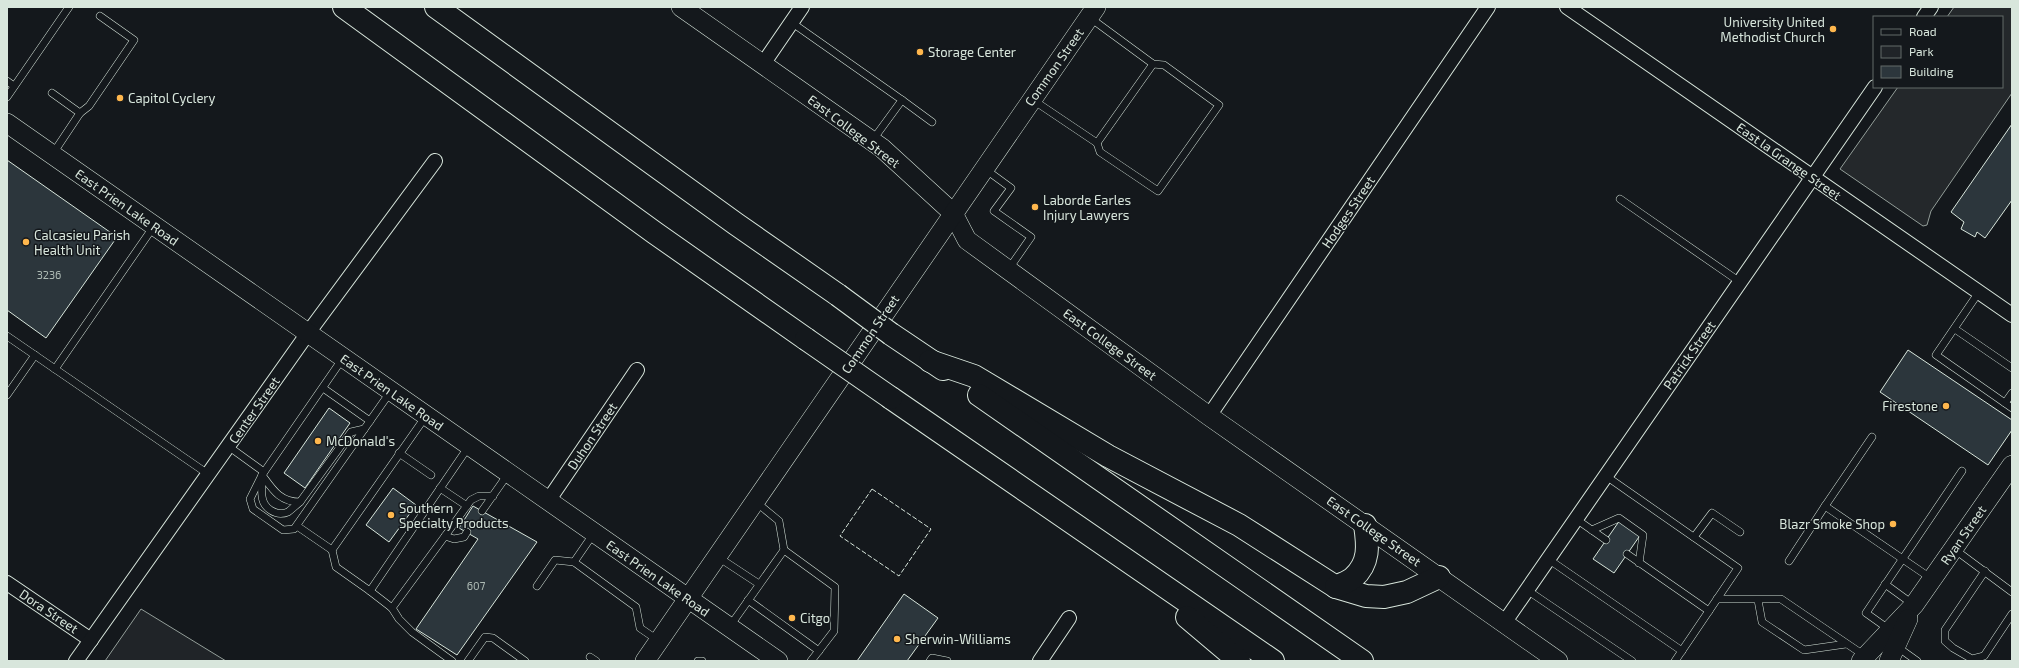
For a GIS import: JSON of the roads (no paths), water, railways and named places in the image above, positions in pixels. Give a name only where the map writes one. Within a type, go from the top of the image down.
[{"type":"highway","points":[[344,7],[565,168],[806,339],[1273,661]]},
{"type":"highway","points":[[436,7],[736,224],[1362,661]]},
{"type":"highway","points":[[925,357],[974,376],[1108,456],[1239,525],[1336,587],[1366,596],[1384,596],[1407,592],[1439,577]]},
{"type":"highway","points":[[1336,587],[1353,579],[1364,563],[1368,547],[1365,525]]},
{"type":"highway","points":[[1086,532],[1239,661]]},
{"type":"street","name":"East College Street","points":[[681,7],[872,141],[953,213],[967,240],[1209,416],[1558,661]]},
{"type":"street","points":[[763,64],[802,7]]},
{"type":"street","name":"Hodges Street","points":[[1209,416],[1488,7]]},
{"type":"street","name":"East la Grange Street","points":[[1567,7],[2012,315]]},
{"type":"street","points":[[1925,16],[1931,7]]},
{"type":"street","name":"Common Street","points":[[645,661],[689,600],[1092,12]]},
{"type":"street","name":"Patrick Street","points":[[1504,623],[1874,88]]},
{"type":"street","name":"East Prien Lake Road","points":[[7,124],[778,661]]},
{"type":"street","name":"Center Street","points":[[76,661],[308,333],[435,160]]},
{"type":"street","name":"Duhon Street","points":[[548,501],[637,370]]},
{"type":"street","name":"Ryan Street","points":[[1863,659],[1891,646],[1914,605],[2012,465]]},
{"type":"street","name":"Dora Street","points":[[7,583],[91,640]]},
{"type":"street","points":[[1040,661],[1069,618]]},
{"type":"lane","points":[[7,97],[69,7]]},
{"type":"lane","points":[[1032,99],[1097,143],[1100,152],[1158,191],[1219,104],[1164,65],[1153,64],[1092,12]]},
{"type":"lane","points":[[52,155],[80,113],[89,106],[134,40],[100,16]]},
{"type":"lane","points":[[791,22],[932,122]]},
{"type":"lane","points":[[1097,143],[1153,64]]},
{"type":"lane","points":[[7,81],[14,86]]},
{"type":"lane","points":[[52,93],[80,113]]},
{"type":"lane","points":[[872,141],[902,100]]},
{"type":"lane","points":[[984,168],[1011,188],[994,211],[1031,237],[1008,270]]},
{"type":"lane","points":[[1620,200],[1740,282]]},
{"type":"lane","points":[[55,369],[154,226]]},
{"type":"lane","points":[[1979,292],[1936,355],[2012,408]]},
{"type":"lane","points":[[1955,329],[2012,368]]},
{"type":"lane","points":[[7,336],[208,474]]},
{"type":"lane","points":[[7,395],[35,355]]},
{"type":"lane","points":[[343,358],[263,474],[250,499],[254,509],[283,530],[294,529],[297,526],[391,391]]},
{"type":"lane","points":[[323,388],[370,421]]},
{"type":"lane","points":[[2005,403],[2012,393]]},
{"type":"lane","points":[[332,550],[426,416]]},
{"type":"lane","points":[[263,474],[262,496],[264,503],[269,510],[282,514],[289,511],[300,502],[351,432],[364,429]]},
{"type":"lane","points":[[1789,561],[1872,437]]},
{"type":"lane","points":[[228,446],[263,474],[280,497],[286,500],[300,502]]},
{"type":"lane","points":[[370,591],[469,446]]},
{"type":"lane","points":[[400,453],[431,475]]},
{"type":"lane","points":[[1917,661],[1891,646],[1866,613],[1962,471]]},
{"type":"lane","points":[[482,511],[508,474]]},
{"type":"lane","points":[[1606,476],[1738,568],[1675,661]]},
{"type":"lane","points":[[440,488],[467,506]]},
{"type":"lane","points":[[392,608],[470,500],[479,496],[493,496]]},
{"type":"lane","points":[[756,502],[778,521],[784,550],[835,587],[834,631],[811,661]]},
{"type":"lane","points":[[1825,506],[1932,579]]},
{"type":"lane","points":[[1694,538],[1712,513],[1740,532]]},
{"type":"lane","points":[[1592,530],[1619,518],[1643,535],[1639,563]]},
{"type":"lane","points":[[1576,519],[1606,540]]},
{"type":"lane","points":[[297,526],[332,550],[336,567],[392,608],[399,619],[412,632],[452,661]]},
{"type":"lane","points":[[445,536],[454,539],[464,537],[467,532]]},
{"type":"lane","points":[[574,562],[594,533]]},
{"type":"lane","points":[[1954,548],[2012,592]]},
{"type":"lane","points":[[729,627],[784,550]]},
{"type":"lane","points":[[1627,554],[1708,611]]},
{"type":"lane","points":[[718,557],[759,584]]},
{"type":"lane","points":[[1548,559],[1682,651]]},
{"type":"lane","points":[[537,586],[555,560],[574,562],[636,607],[640,628],[659,641]]},
{"type":"lane","points":[[1985,571],[1945,630],[1945,641],[1953,648],[1972,659],[1984,656],[2012,614]]},
{"type":"lane","points":[[1885,584],[1914,605]]},
{"type":"lane","points":[[1527,590],[1632,661]]},
{"type":"lane","points":[[1717,599],[1781,599],[1846,644],[1863,659]]},
{"type":"lane","points":[[748,600],[819,651]]},
{"type":"lane","points":[[1758,600],[1762,622],[1804,650],[1846,644]]},
{"type":"lane","points":[[468,661],[485,637],[493,638],[525,661]]},
{"type":"lane","points":[[930,661],[932,658],[947,661]]},
{"type":"place","name":"University United Methodist Church","points":[[1833,29]]},
{"type":"place","name":"Storage Center","points":[[920,52]]},
{"type":"place","name":"Capitol Cyclery","points":[[120,98]]},
{"type":"place","name":"Laborde Earles Injury Lawyers","points":[[1035,207]]},
{"type":"place","name":"Calcasieu Parish Health Unit","points":[[26,242]]},
{"type":"place","name":"Firestone","points":[[1946,406]]},
{"type":"place","name":"McDonald's","points":[[318,441]]},
{"type":"place","name":"Southern Specialty Products","points":[[391,515]]},
{"type":"place","name":"Blazr Smoke Shop","points":[[1893,524]]},
{"type":"place","name":"Citgo","points":[[792,618]]},
{"type":"place","name":"Sherwin-Williams","points":[[897,639]]}]
